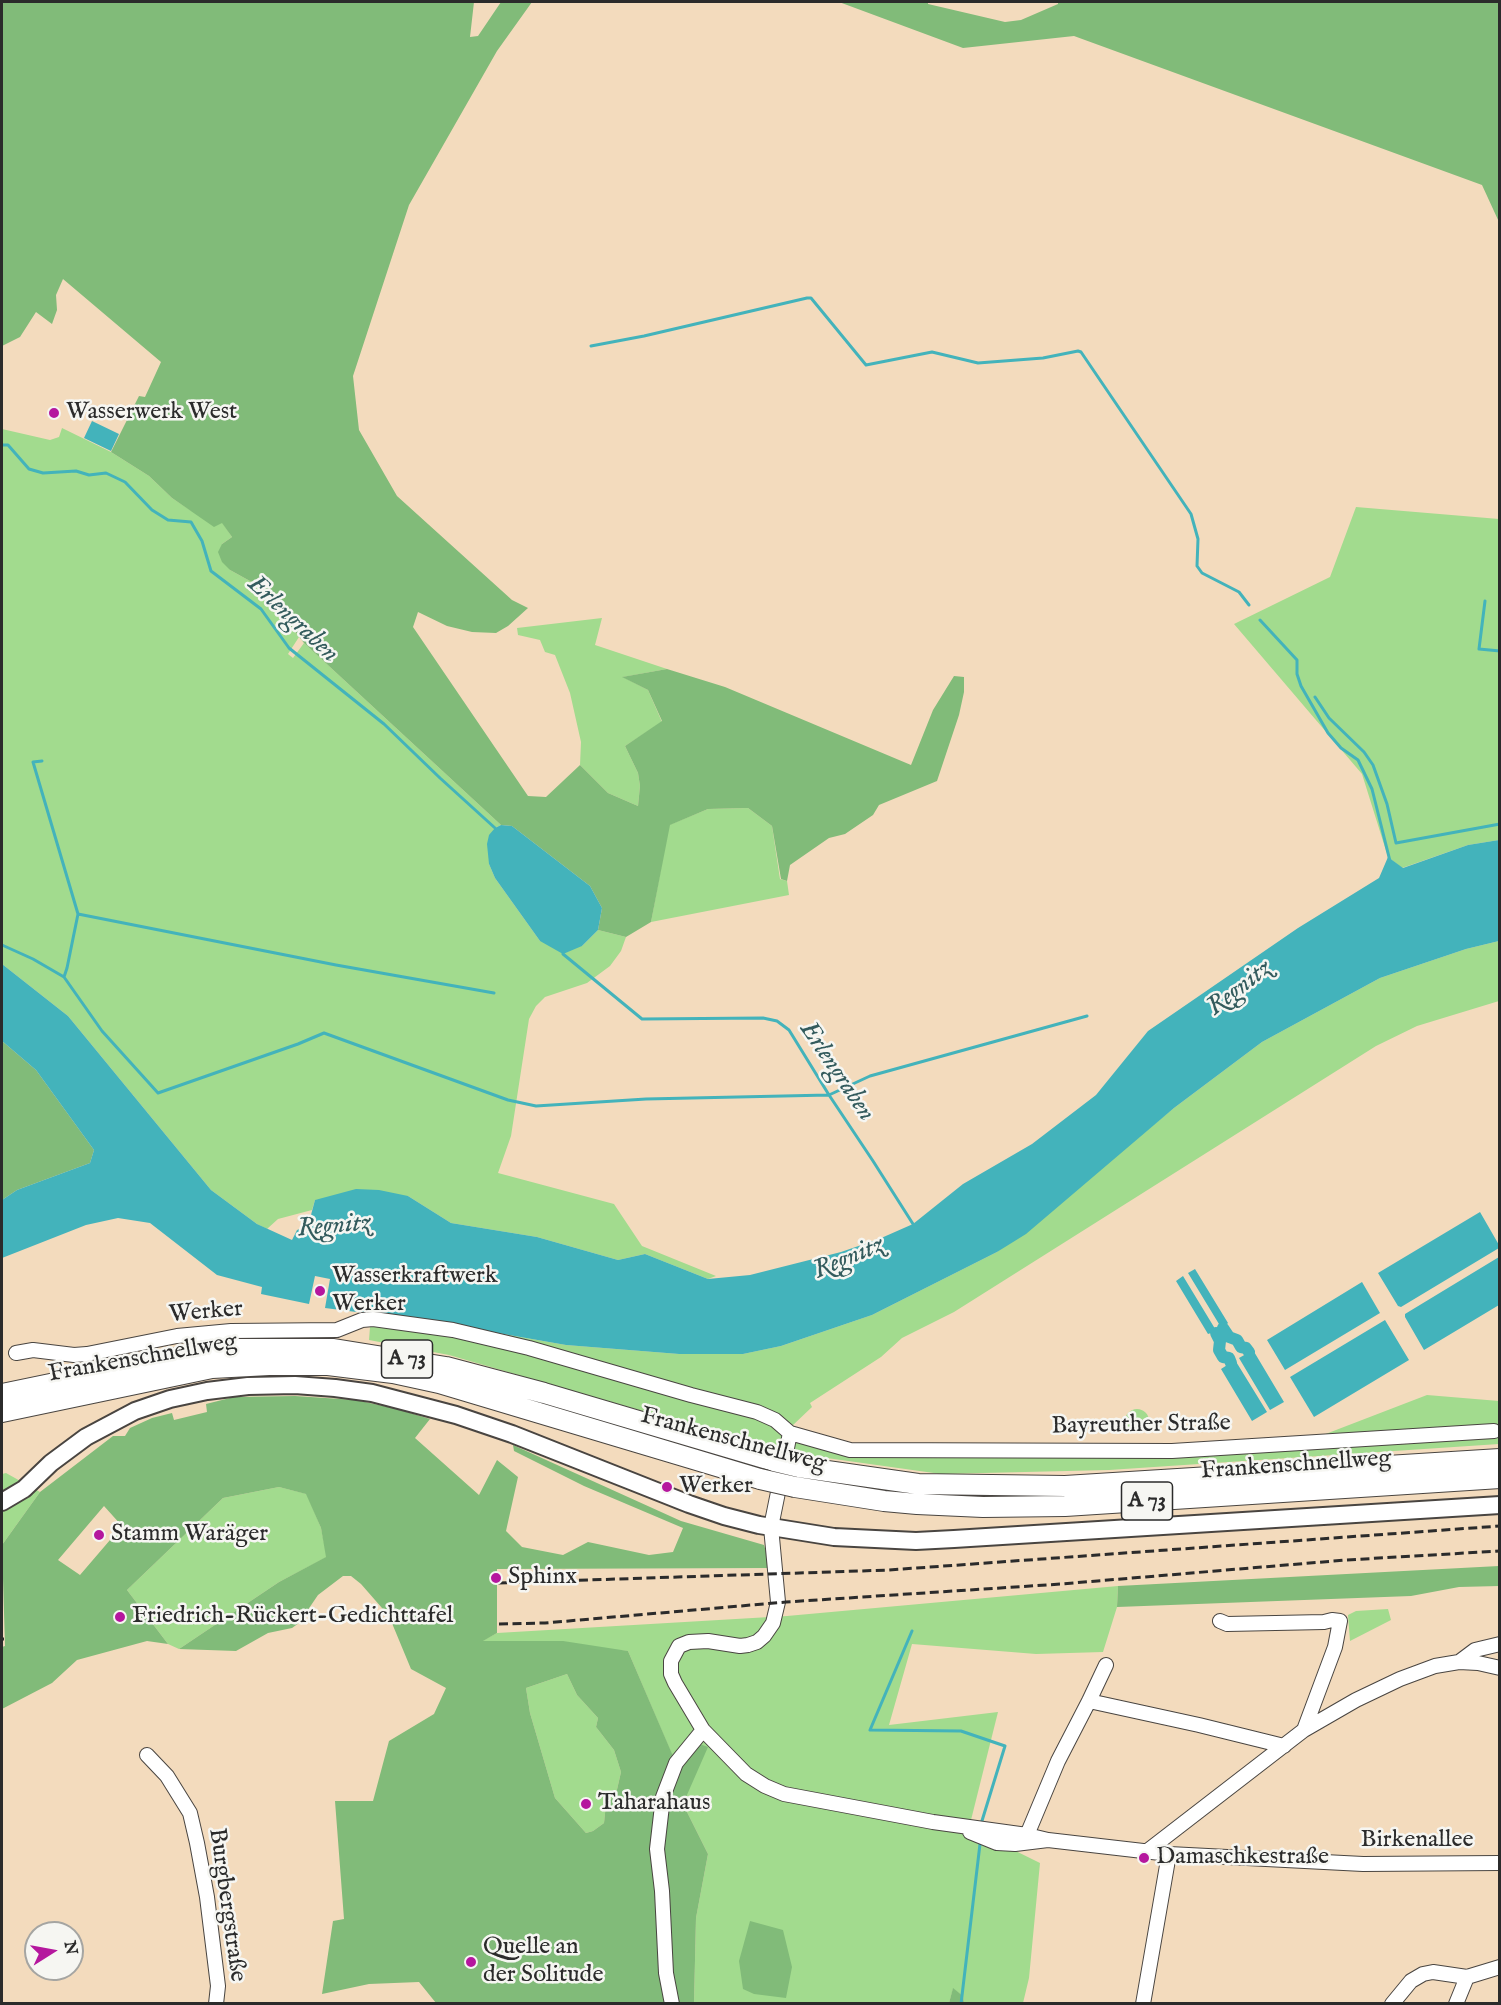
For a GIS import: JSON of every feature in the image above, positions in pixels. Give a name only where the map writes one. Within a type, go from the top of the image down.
[{"type":"highway","name":"Frankenschnellweg","points":[[2,1394],[195,1354],[237,1349],[334,1349],[446,1366],[799,1467],[918,1484],[1053,1486],[1500,1459]]},
{"type":"highway","name":"Frankenschnellweg","points":[[2,1412],[212,1368],[286,1364],[347,1367],[393,1373],[439,1383],[760,1479],[795,1487],[906,1503],[972,1507],[1077,1506],[1500,1478]]},
{"type":"main road","points":[[2,1502],[24,1489],[51,1463],[86,1437],[135,1411],[170,1399],[207,1391],[248,1386],[295,1385],[372,1393],[456,1415],[579,1459],[724,1516],[771,1527],[834,1537],[916,1541],[1500,1505]]},
{"type":"street","name":"Werker","points":[[16,1353],[33,1350],[74,1355],[87,1354],[177,1336],[231,1331],[337,1330],[362,1320],[374,1319],[453,1330],[529,1348],[757,1412],[775,1420],[790,1433]]},
{"type":"street","name":"Bayreuther Straße","points":[[790,1433],[850,1450],[1151,1451],[1494,1431]]},
{"type":"street","points":[[790,1433],[771,1527],[778,1602],[776,1618],[769,1631],[757,1642],[748,1645],[734,1646],[708,1641],[689,1642],[679,1646],[671,1660],[671,1674],[703,1730],[746,1774],[773,1790],[957,1827]]},
{"type":"street","points":[[1220,1621],[1227,1624],[1250,1624],[1340,1621],[1335,1647],[1304,1730]]},
{"type":"street","points":[[1459,1662],[1475,1650],[1500,1644]]},
{"type":"street","points":[[1146,1852],[1304,1730],[1356,1700],[1400,1679],[1435,1666],[1459,1662],[1500,1668]]},
{"type":"street","points":[[1027,1835],[1059,1761],[1106,1665]]},
{"type":"street","points":[[1089,1701],[1284,1746]]},
{"type":"street","points":[[672,2004],[666,1973],[662,1892],[657,1849],[663,1797],[676,1763],[703,1730]]},
{"type":"street","name":"Burgbergstraße","points":[[147,1755],[167,1776],[190,1813],[207,1897],[218,1986],[216,2004]]},
{"type":"street","name":"Birkenallee","points":[[957,1827],[1169,1854],[1363,1864],[1500,1863]]},
{"type":"street","name":"Birkenallee","points":[[957,1827],[997,1843],[1015,1844],[1048,1840]]},
{"type":"street","points":[[1143,2004],[1169,1854]]},
{"type":"street","points":[[1392,2004],[1412,1981],[1423,1974],[1433,1972],[1467,1977],[1500,1967]]},
{"type":"street","points":[[1456,2004],[1467,1977]]},
{"type":"green space","points":[[2,2],[474,2],[470,37],[478,36],[501,2],[532,2],[497,51],[409,205],[353,376],[359,430],[397,496],[512,600],[528,608],[508,626],[496,633],[472,632],[447,626],[418,612],[413,627],[528,796],[546,797],[580,765],[608,793],[638,806],[640,786],[638,773],[625,746],[662,721],[648,690],[622,677],[667,669],[725,687],[911,765],[933,710],[954,676],[964,677],[964,692],[959,715],[937,781],[879,805],[873,815],[845,834],[829,838],[790,865],[787,881],[781,879],[772,826],[748,808],[708,809],[670,825],[651,922],[626,937],[598,930],[602,908],[590,886],[512,826],[501,825],[304,643],[259,586],[230,570],[222,562],[218,552],[222,544],[232,537],[222,523],[214,527],[172,498],[149,476],[111,452],[139,396],[145,397],[161,362],[63,279],[56,295],[57,310],[52,324],[36,312],[20,337],[2,346]]},
{"type":"green space","points":[[839,2],[928,2],[928,4],[1005,22],[1021,20],[1058,2],[1499,2],[1499,222],[1482,185],[1074,36],[963,48]]},
{"type":"green space","points":[[62,428],[111,452],[149,476],[172,498],[190,510],[222,522],[232,537],[222,544],[230,570],[259,586],[299,637],[288,654],[293,658],[304,643],[501,825],[495,828],[489,864],[495,878],[540,941],[582,946],[598,930],[626,937],[621,951],[610,966],[587,983],[545,997],[536,1006],[529,1019],[511,1136],[498,1173],[614,1204],[642,1246],[716,1276],[708,1279],[645,1254],[618,1260],[537,1237],[451,1223],[408,1196],[315,1200],[312,1210],[278,1219],[267,1229],[211,1190],[68,1016],[2,964],[2,429],[50,440],[59,437]]},
{"type":"green space","points":[[1356,507],[1499,519],[1499,840],[1468,845],[1402,868],[1388,857],[1362,774],[1234,624],[1330,577]]},
{"type":"green space","points":[[602,618],[595,645],[667,669],[623,677],[648,690],[662,722],[625,746],[638,773],[640,786],[638,806],[608,793],[580,765],[581,742],[570,693],[555,655],[545,652],[540,640],[518,635],[517,628]]},
{"type":"green space","points":[[748,808],[772,826],[780,879],[787,881],[789,895],[651,922],[669,825],[708,809]]},
{"type":"green space","points":[[1499,941],[1499,1001],[1417,1026],[1376,1046],[954,1312],[902,1338],[881,1357],[810,1403],[812,1407],[792,1426],[851,1446],[1151,1448],[1310,1440],[1427,1395],[1499,1401],[1499,1444],[1109,1470],[941,1474],[784,1452],[449,1355],[369,1340],[371,1314],[435,1322],[566,1345],[679,1354],[743,1354],[781,1346],[872,1315],[997,1252],[1174,1108],[1262,1042],[1380,978],[1466,949]]},
{"type":"green space","points":[[2,1041],[36,1070],[94,1150],[90,1163],[17,1190],[2,1200]]},
{"type":"green space","points":[[295,1396],[356,1400],[430,1419],[415,1438],[479,1495],[497,1460],[518,1477],[506,1531],[522,1547],[563,1555],[588,1542],[649,1555],[673,1552],[683,1528],[584,1486],[514,1451],[513,1445],[681,1521],[764,1545],[771,1568],[497,1569],[497,1633],[483,1641],[563,1641],[628,1651],[673,1756],[697,1743],[708,1747],[683,1804],[708,1854],[696,1918],[694,2003],[436,2003],[419,1982],[369,1984],[322,1994],[333,1921],[344,1919],[335,1801],[373,1801],[389,1741],[434,1714],[446,1688],[411,1669],[389,1616],[351,1576],[343,1576],[318,1595],[299,1623],[292,1628],[268,1633],[236,1651],[179,1649],[279,1582],[326,1557],[321,1528],[306,1494],[279,1487],[223,1498],[127,1590],[168,1644],[147,1641],[77,1660],[52,1683],[2,1709],[2,1647],[5,1646],[2,1545],[40,1492],[113,1436],[125,1436],[130,1428],[152,1418],[172,1413],[174,1420],[207,1412],[206,1404],[234,1397]],"holes":[[[104,1506],[122,1526],[80,1575],[58,1560]],[[567,1674],[577,1695],[598,1718],[596,1727],[614,1750],[621,1772],[616,1794],[606,1804],[604,1823],[586,1833],[555,1798],[530,1713],[526,1688]]]},
{"type":"green space","points":[[1137,1409],[1142,1410],[1148,1416],[1148,1426],[1142,1432],[1137,1433],[1132,1432],[1126,1426],[1125,1421],[1126,1416],[1132,1410]]},
{"type":"green space","points":[[6,1473],[40,1492],[2,1545],[2,1474]]},
{"type":"green space","points":[[279,1487],[307,1494],[321,1528],[327,1557],[279,1582],[179,1649],[168,1644],[127,1590],[223,1498]]},
{"type":"green space","points":[[1499,1566],[1499,1586],[1459,1587],[1411,1596],[1117,1607],[1118,1586]]},
{"type":"green space","points":[[1118,1586],[1117,1607],[1103,1652],[1036,1654],[912,1644],[889,1725],[998,1712],[969,1828],[1040,1863],[1029,1978],[1023,2003],[964,2003],[963,1996],[953,1989],[949,2003],[694,2003],[696,1918],[708,1854],[683,1804],[673,1757],[628,1651],[482,1641],[497,1633],[787,1616]]},
{"type":"green space","points":[[1388,1609],[1391,1620],[1350,1641],[1348,1615],[1356,1611]]},
{"type":"green space","points":[[567,1674],[577,1695],[598,1718],[596,1727],[614,1750],[621,1772],[616,1794],[606,1804],[604,1823],[586,1833],[555,1798],[530,1713],[526,1688]]},
{"type":"green space","points":[[750,1921],[783,1930],[792,1967],[786,1998],[754,1994],[743,1989],[739,1961]]},
{"type":"green space","points":[[953,1988],[963,1996],[964,2003],[949,2003]]},
{"type":"water","points":[[92,421],[119,434],[111,451],[84,438]]},
{"type":"water","points":[[501,825],[512,826],[590,886],[602,908],[598,930],[582,946],[563,954],[540,941],[495,878],[489,864],[487,844],[489,835]]},
{"type":"water","name":"Regnitz","points":[[1499,840],[1499,941],[1466,949],[1380,978],[1262,1042],[1174,1108],[1026,1234],[997,1252],[872,1315],[781,1346],[743,1354],[679,1354],[566,1345],[435,1322],[325,1308],[330,1279],[315,1276],[309,1304],[261,1294],[262,1287],[217,1275],[150,1223],[118,1218],[86,1225],[2,1258],[2,1200],[17,1190],[90,1163],[94,1150],[36,1070],[2,1041],[2,964],[68,1016],[211,1190],[257,1224],[292,1240],[297,1230],[308,1226],[315,1200],[356,1189],[379,1190],[408,1196],[451,1223],[537,1237],[618,1260],[645,1254],[708,1279],[750,1275],[841,1252],[913,1224],[963,1184],[1032,1144],[1096,1095],[1148,1031],[1298,928],[1379,878],[1388,857],[1403,868],[1468,845]]},
{"type":"water","points":[[1480,1212],[1499,1248],[1401,1307],[1398,1306],[1378,1273]]},
{"type":"water","points":[[1499,1257],[1499,1305],[1424,1350],[1405,1314]]},
{"type":"water","points":[[1195,1269],[1228,1323],[1222,1329],[1188,1273]]},
{"type":"water","points":[[1183,1276],[1217,1332],[1208,1334],[1176,1281]]},
{"type":"water","points":[[1362,1282],[1380,1313],[1285,1370],[1267,1340]]},
{"type":"water","points":[[1385,1320],[1409,1360],[1314,1417],[1290,1377]]},
{"type":"water","points":[[1253,1350],[1284,1402],[1270,1410],[1239,1358]]},
{"type":"water","points":[[1235,1360],[1267,1412],[1252,1421],[1221,1369]]},
{"type":"waterway","points":[[591,346],[811,298],[866,365],[932,352],[978,363],[1043,358],[1081,352],[1191,514],[1198,539],[1197,566],[1202,573],[1239,592],[1249,605]]},
{"type":"waterway","name":"Erlengraben","points":[[2,445],[8,445],[29,469],[43,473],[76,471],[89,475],[106,473],[125,482],[152,510],[168,520],[191,522],[202,541],[211,571],[261,609],[289,648],[384,724],[495,828]]},
{"type":"waterway","points":[[1485,601],[1479,649],[1500,651]]},
{"type":"waterway","points":[[1260,620],[1297,660],[1297,674],[1301,686],[1328,733],[1341,748],[1358,760],[1372,789],[1390,861]]},
{"type":"waterway","points":[[1315,697],[1329,718],[1364,752],[1373,765],[1387,804],[1396,843],[1500,824]]},
{"type":"waterway","points":[[42,761],[33,762],[78,914],[64,977],[102,1031],[158,1093],[324,1033],[508,1100],[536,1106],[646,1099],[829,1095],[870,1076],[1087,1016]]},
{"type":"waterway","points":[[78,914],[336,965],[494,993]]},
{"type":"waterway","points":[[2,945],[64,977]]},
{"type":"waterway","name":"Erlengraben","points":[[563,954],[642,1019],[763,1018],[777,1021],[789,1030],[913,1224]]},
{"type":"waterway","points":[[1223,1328],[1229,1337],[1237,1340],[1241,1347],[1246,1348],[1249,1352]]},
{"type":"waterway","points":[[1216,1333],[1220,1341],[1219,1350],[1223,1357],[1229,1358],[1231,1363]]},
{"type":"waterway","points":[[912,1631],[870,1730],[961,1731],[1005,1746],[981,1824]]},
{"type":"waterway","points":[[961,2004],[980,1844]]},
{"type":"railway","points":[[498,1583],[889,1570],[1500,1526]]},
{"type":"railway","points":[[499,1624],[545,1623],[786,1602],[1061,1584],[1346,1560],[1500,1551]]},
{"type":"place","name":"Wasserwerk West","points":[[54,413]]},
{"type":"place","name":"Wasserkraftwerk Werker","points":[[320,1291]]},
{"type":"place","name":"Werker","points":[[667,1487]]},
{"type":"place","name":"Stamm Waräger","points":[[99,1535]]},
{"type":"place","name":"Sphinx","points":[[496,1578]]},
{"type":"place","name":"Friedrich-Rückert-Gedichttafel","points":[[120,1617]]},
{"type":"place","name":"Taharahaus","points":[[586,1804]]},
{"type":"place","name":"Damaschkestraße","points":[[1144,1858]]},
{"type":"place","name":"Quelle an der Solitude","points":[[471,1962]]}]
